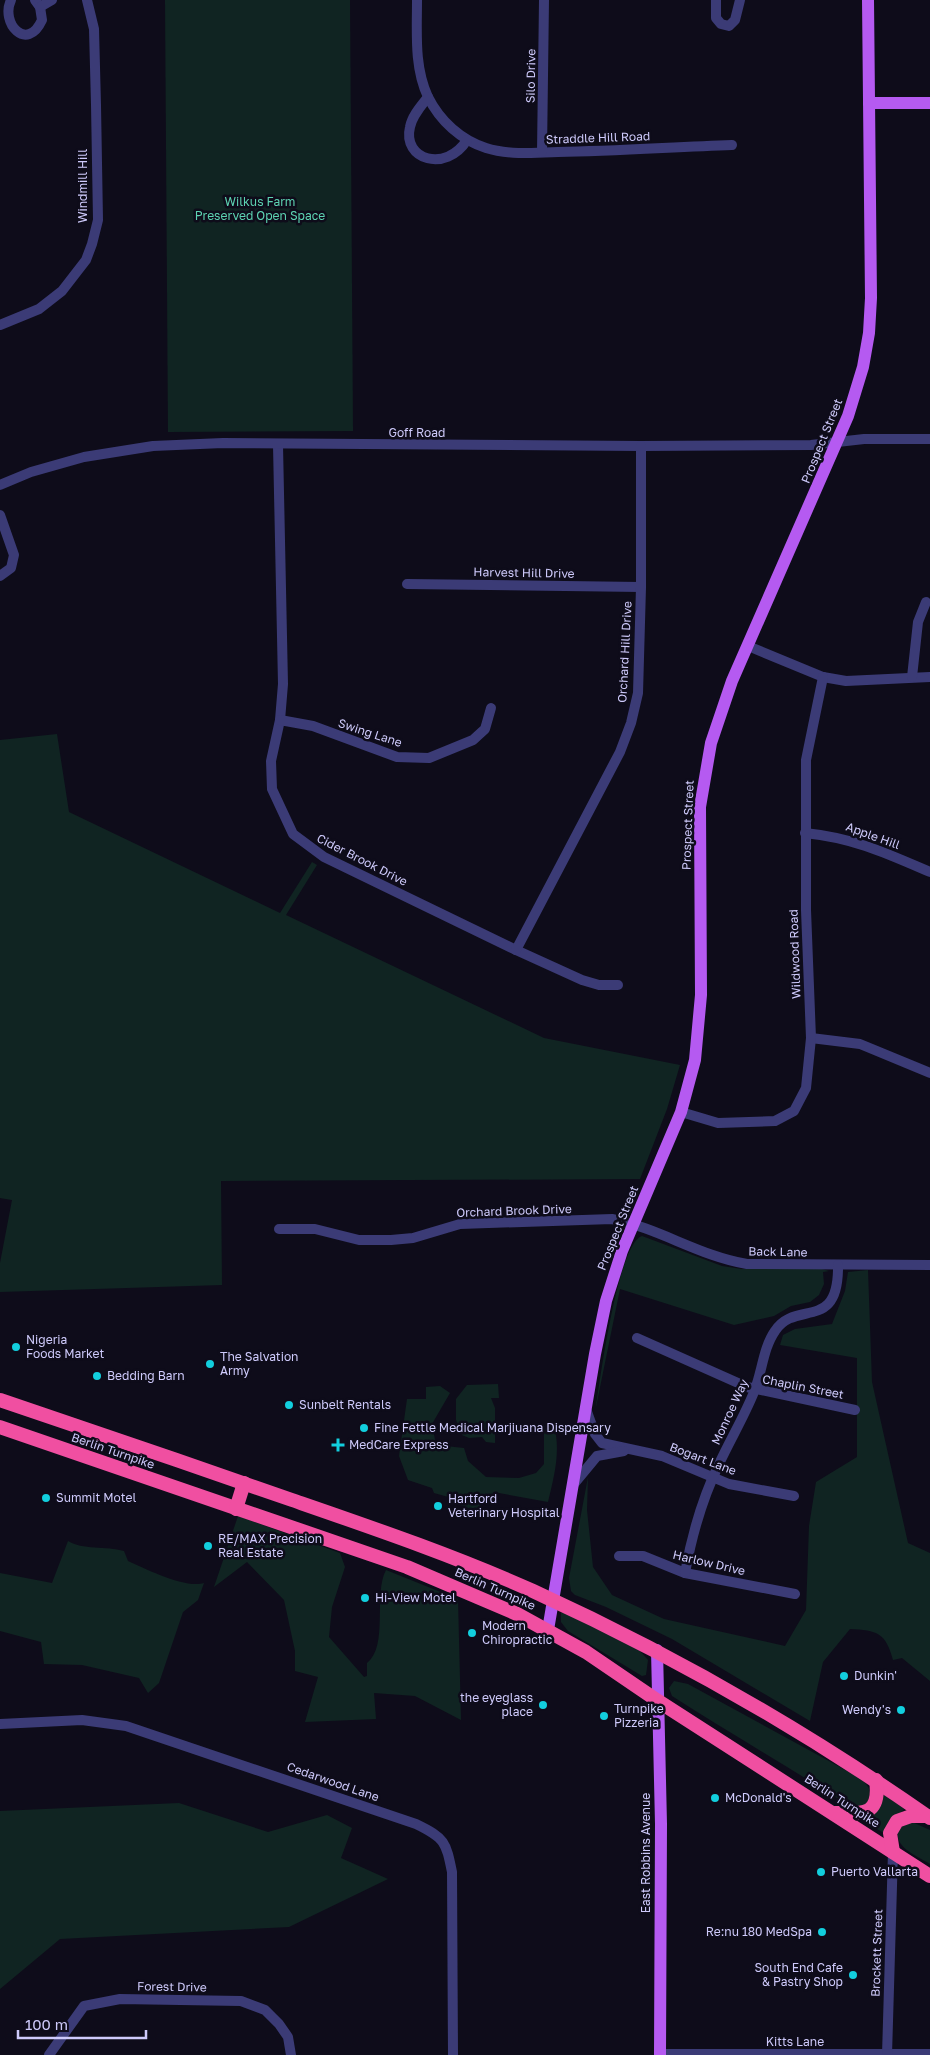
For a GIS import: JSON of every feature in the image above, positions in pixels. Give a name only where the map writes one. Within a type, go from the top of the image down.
[{"type":"highway","name":"Berlin Turnpike","points":[[0,1400],[419,1544],[553,1601],[657,1650],[790,1726],[876,1780],[929,1817]]},
{"type":"highway","name":"Berlin Turnpike","points":[[0,1428],[407,1567],[495,1604],[548,1630],[586,1652],[658,1701],[930,1876]]},
{"type":"highway","points":[[236,1509],[244,1483]]},
{"type":"highway","points":[[834,1813],[866,1812],[872,1808],[878,1792],[876,1780]]},
{"type":"highway","points":[[892,1852],[890,1833],[897,1821],[911,1816],[929,1817]]},
{"type":"main road","name":"Prospect Street","points":[[548,1630],[606,1301],[633,1224],[682,1112],[695,1060],[700,1027],[699,822],[704,775],[720,712],[839,441],[859,383],[869,333],[871,280],[868,0]]},
{"type":"main road","points":[[869,103],[930,103]]},
{"type":"main road","name":"East Robbins Avenue","points":[[657,1650],[661,1820],[660,2054]]},
{"type":"street","points":[[11,0],[6,6],[4,18],[9,30],[22,35],[28,34],[39,26],[42,20],[38,3],[52,0]]},
{"type":"street","name":"Windmill Hill","points":[[0,325],[39,309],[62,292],[86,260],[92,244],[98,220],[96,106],[94,29],[87,0]]},
{"type":"street","name":"Straddle Hill Road","points":[[417,0],[419,71],[428,97],[452,130],[467,140],[499,151],[542,152],[732,145]]},
{"type":"street","name":"Silo Drive","points":[[542,152],[544,0]]},
{"type":"street","points":[[716,0],[716,18],[721,24],[729,26],[735,20],[740,0]]},
{"type":"street","points":[[428,97],[411,121],[409,130],[413,148],[420,155],[430,159],[443,160],[455,154],[467,140]]},
{"type":"street","name":"Goff Road","points":[[0,485],[31,472],[84,457],[153,446],[223,443],[278,445],[811,445],[839,441],[930,439]]},
{"type":"street","name":"Cider Brook Drive","points":[[278,445],[283,684],[280,720],[270,761],[272,789],[293,834],[324,857],[516,950],[582,980],[600,985],[618,985]]},
{"type":"street","name":"Orchard Hill Drive","points":[[516,950],[620,752],[632,723],[638,693],[641,586],[641,446]]},
{"type":"street","points":[[0,515],[14,556],[11,568],[0,576]]},
{"type":"street","name":"Harvest Hill Drive","points":[[407,584],[641,586]]},
{"type":"street","points":[[912,678],[918,622],[926,602]]},
{"type":"street","points":[[748,646],[823,677],[846,681],[930,677]]},
{"type":"street","name":"Wildwood Road","points":[[682,1112],[718,1123],[775,1121],[794,1111],[806,1088],[810,1038],[805,833],[806,760],[823,677]]},
{"type":"street","name":"Swing Lane","points":[[280,720],[313,726],[397,756],[430,758],[473,740],[485,729],[491,708]]},
{"type":"street","name":"Apple Hill","points":[[805,833],[838,836],[873,847],[930,872]]},
{"type":"street","points":[[810,1038],[860,1044],[930,1073]]},
{"type":"street","name":"Orchard Brook Drive","points":[[279,1229],[315,1229],[359,1240],[391,1240],[413,1238],[460,1224],[600,1218],[633,1224]]},
{"type":"street","name":"Back Lane","points":[[633,1224],[733,1262],[762,1265],[930,1265]]},
{"type":"street","name":"Monroe Way","points":[[686,1573],[696,1523],[712,1478],[756,1390],[774,1333],[783,1322],[818,1312],[828,1304],[836,1291],[838,1265]]},
{"type":"street","name":"Chaplin Street","points":[[637,1338],[756,1390],[855,1410]]},
{"type":"street","name":"Bogart Lane","points":[[586,1408],[598,1439],[607,1444],[662,1456],[729,1484],[794,1496]]},
{"type":"street","name":"Bogart Lane","points":[[573,1485],[601,1454],[632,1450]]},
{"type":"street","name":"Harlow Drive","points":[[619,1556],[643,1556],[686,1573],[794,1594]]},
{"type":"street","name":"Cedarwood Lane","points":[[0,1724],[82,1720],[126,1726],[416,1824],[438,1835],[447,1849],[452,1872],[454,2055]]},
{"type":"street","name":"Brockett Street","points":[[887,2054],[892,1852]]},
{"type":"street","name":"Forest Drive","points":[[49,2055],[84,2006],[120,1999],[241,2000],[265,2010],[279,2024],[288,2037],[291,2055]]},
{"type":"street","name":"Kitts Lane","points":[[660,2054],[930,2054]]},
{"type":"green space","name":"Wilkus Farm Preserved Open Space","points":[[165,0],[350,0],[353,431],[168,432]]},
{"type":"green space","points":[[57,734],[69,812],[280,913],[312,862],[317,865],[286,915],[544,1038],[680,1065],[667,1109],[640,1179],[221,1181],[222,1285],[0,1292],[0,1263],[12,1200],[0,1198],[0,740]]},
{"type":"green space","points":[[642,1236],[722,1266],[742,1269],[822,1269],[829,1271],[823,1272],[824,1284],[819,1295],[810,1302],[791,1306],[774,1316],[734,1325],[620,1289],[596,1407],[606,1343],[618,1286],[633,1244]]},
{"type":"green space","points":[[868,1270],[872,1382],[908,1543],[930,1553],[930,1681],[902,1658],[893,1660],[887,1644],[879,1635],[867,1630],[850,1629],[823,1662],[810,1721],[672,1639],[606,1607],[575,1595],[571,1591],[569,1578],[588,1477],[587,1510],[593,1567],[612,1595],[664,1619],[785,1646],[806,1610],[809,1526],[816,1482],[857,1457],[857,1358],[780,1345],[783,1335],[795,1329],[832,1324],[845,1291],[848,1272]]},
{"type":"green space","points":[[498,1384],[499,1398],[491,1398],[495,1408],[495,1443],[486,1442],[482,1437],[469,1438],[462,1435],[456,1420],[456,1399],[467,1385]]},
{"type":"green space","points":[[440,1386],[450,1393],[432,1424],[436,1445],[464,1448],[468,1461],[486,1477],[519,1478],[536,1473],[544,1464],[544,1426],[554,1426],[557,1454],[548,1502],[499,1493],[482,1495],[480,1512],[451,1502],[452,1498],[434,1493],[432,1488],[408,1480],[399,1456],[407,1399],[426,1399],[426,1387]]},
{"type":"green space","points":[[238,1516],[340,1553],[345,1567],[332,1607],[329,1637],[364,1677],[367,1676],[367,1663],[374,1655],[377,1645],[382,1580],[386,1570],[458,1599],[461,1720],[415,1696],[374,1693],[376,1719],[305,1722],[318,1677],[295,1671],[295,1651],[284,1600],[247,1562],[214,1587]]},
{"type":"green space","points":[[68,1541],[80,1546],[124,1551],[128,1561],[155,1573],[177,1581],[196,1584],[204,1583],[198,1600],[183,1612],[159,1683],[148,1693],[139,1678],[82,1665],[44,1664],[41,1642],[0,1631],[0,1573],[52,1583]]},
{"type":"green space","points":[[561,1613],[565,1613],[640,1651],[648,1660],[646,1675],[642,1676],[568,1631],[561,1622]]},
{"type":"green space","points":[[674,1681],[688,1684],[860,1778],[870,1790],[867,1805],[852,1807],[848,1805],[672,1696],[669,1688]]},
{"type":"green space","points":[[884,1794],[904,1809],[884,1833],[870,1825],[868,1821],[875,1813]]},
{"type":"green space","points":[[179,1803],[268,1832],[327,1815],[352,1828],[341,1858],[388,1879],[289,1927],[60,1939],[0,1989],[0,1811]]},
{"type":"green space","points":[[912,1822],[930,1830],[930,1864],[912,1854],[899,1840],[899,1828]]},
{"type":"place","name":"Nigeria Foods Market","points":[[16,1347]]},
{"type":"place","name":"The Salvation Army","points":[[210,1364]]},
{"type":"place","name":"Bedding Barn","points":[[97,1376]]},
{"type":"place","name":"Sunbelt Rentals","points":[[289,1405]]},
{"type":"place","name":"Fine Fettle Medical Marjiuana Dispensary","points":[[364,1428]]},
{"type":"place","name":"MedCare Express","points":[[338,1445]]},
{"type":"place","name":"Summit Motel","points":[[46,1498]]},
{"type":"place","name":"Hartford Veterinary Hospital","points":[[438,1506]]},
{"type":"place","name":"RE/MAX Precision Real Estate","points":[[208,1546]]},
{"type":"place","name":"Hi-View Motel","points":[[365,1598]]},
{"type":"place","name":"Modern Chiropractic","points":[[472,1633]]},
{"type":"place","name":"Dunkin'","points":[[844,1676]]},
{"type":"place","name":"the eyeglass place","points":[[543,1705]]},
{"type":"place","name":"Wendy's","points":[[901,1710]]},
{"type":"place","name":"Turnpike Pizzeria","points":[[604,1716]]},
{"type":"place","name":"McDonald's","points":[[715,1798]]},
{"type":"place","name":"Puerto Vallarta","points":[[821,1872]]},
{"type":"place","name":"Re:nu 180 MedSpa","points":[[822,1932]]},
{"type":"place","name":"South End Cafe & Pastry Shop","points":[[853,1975]]}]
